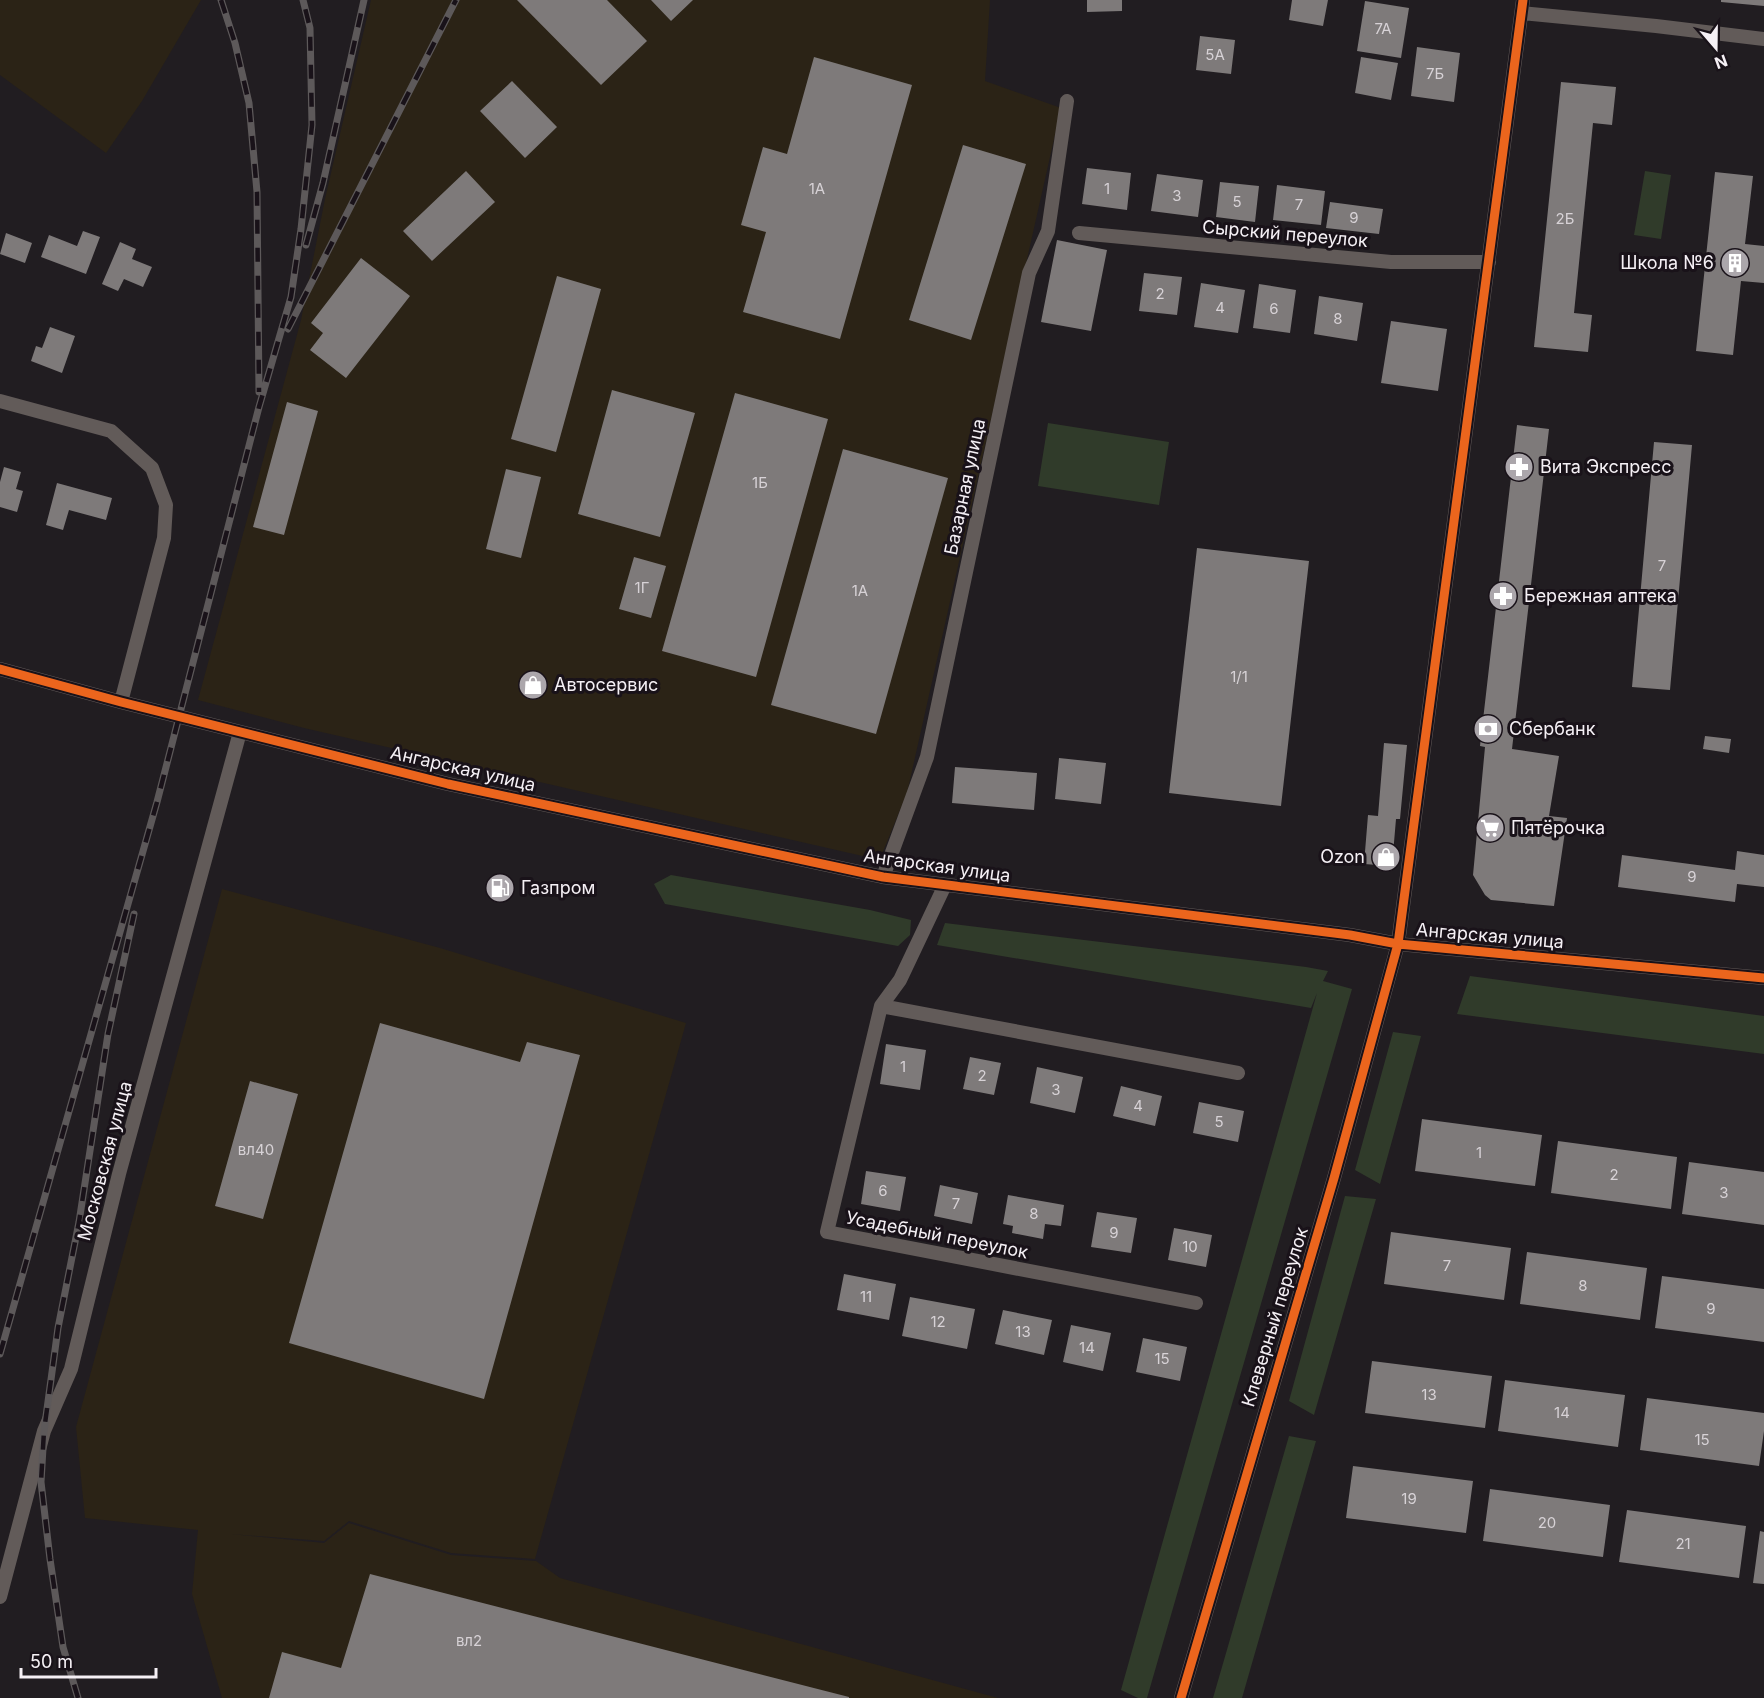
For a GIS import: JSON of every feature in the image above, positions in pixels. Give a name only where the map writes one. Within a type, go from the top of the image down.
[{"type":"street","points":[[1522,7],[1764,39]]},
{"type":"street","name":"Клеверный переулок","points":[[1181,1698],[1334,1178],[1398,944],[1522,7]]},
{"type":"street","name":"Базарная улица","points":[[883,877],[927,758],[1029,273],[1048,231],[1067,101]]},
{"type":"street","name":"Сырский переулок","points":[[1079,233],[1391,262],[1489,262]]},
{"type":"street","points":[[0,400],[111,431],[152,468],[166,505],[164,538],[120,702]]},
{"type":"street","name":"Ангарская улица","points":[[0,669],[120,702],[459,786],[883,877],[1350,935],[1398,944],[1764,978]]},
{"type":"street","name":"Московская улица","points":[[0,1597],[44,1431],[71,1369],[122,1163],[240,732]]},
{"type":"street","name":"Усадебный переулок","points":[[945,885],[900,980],[881,1006],[827,1232],[1196,1302]]},
{"type":"street","points":[[881,1006],[1238,1073]]},
{"type":"shaded area","points":[[0,0],[201,0],[142,101],[106,153],[0,75]]},
{"type":"shaded area","points":[[371,0],[990,0],[985,81],[1061,108],[907,793],[882,854],[867,857],[304,728],[198,700],[301,320],[325,199]]},
{"type":"shaded area","points":[[222,889],[440,948],[686,1023],[535,1559],[451,1553],[349,1521],[324,1541],[231,1534],[324,1543],[349,1523],[451,1555],[536,1561],[560,1578],[998,1698],[222,1698],[192,1594],[198,1530],[85,1518],[76,1427]]},
{"type":"green space","points":[[1645,171],[1671,175],[1661,239],[1634,235]]},
{"type":"green space","points":[[1048,423],[1169,442],[1159,505],[1038,486]]},
{"type":"green space","points":[[671,875],[870,910],[911,920],[910,935],[898,946],[665,904],[654,884]]},
{"type":"green space","points":[[945,923],[1306,967],[1328,971],[1323,981],[1352,989],[1147,1698],[1138,1698],[1121,1690],[1317,993],[1311,1008],[937,945]]},
{"type":"green space","points":[[1470,976],[1764,1016],[1764,1054],[1457,1014]]},
{"type":"green space","points":[[1393,1032],[1421,1036],[1380,1184],[1355,1170]]},
{"type":"green space","points":[[1345,1196],[1376,1199],[1314,1415],[1289,1401]]},
{"type":"green space","points":[[1289,1436],[1316,1441],[1242,1698],[1213,1698]]},
{"type":"building","points":[[517,0],[607,0],[647,41],[601,85]]},
{"type":"building","points":[[651,0],[693,0],[671,21]]},
{"type":"building","points":[[1087,0],[1122,0],[1122,11],[1087,12]]},
{"type":"building","points":[[1292,0],[1328,0],[1323,26],[1289,20]]},
{"type":"building","points":[[1721,0],[1764,0],[1764,6],[1721,2]]},
{"type":"building","points":[[1365,1],[1409,8],[1401,58],[1357,51]]},
{"type":"building","points":[[1200,36],[1235,40],[1231,74],[1196,70]]},
{"type":"building","points":[[1417,47],[1460,53],[1454,102],[1411,96]]},
{"type":"building","points":[[814,57],[912,85],[840,339],[743,312],[766,232],[741,225],[763,147],[787,154]]},
{"type":"building","points":[[1361,57],[1398,63],[1391,100],[1355,93]]},
{"type":"building","points":[[512,81],[557,127],[525,158],[480,111]]},
{"type":"building","points":[[1561,82],[1616,87],[1612,125],[1593,123],[1574,313],[1592,315],[1588,352],[1534,347]]},
{"type":"building","points":[[963,145],[1026,164],[971,340],[909,320]]},
{"type":"building","points":[[1087,168],[1131,173],[1127,210],[1082,204]]},
{"type":"building","points":[[466,171],[495,202],[432,261],[403,231]]},
{"type":"building","name":"Школа №6","points":[[1715,172],[1753,176],[1745,244],[1764,246],[1764,283],[1741,281],[1733,355],[1696,351]]},
{"type":"building","points":[[1157,174],[1203,180],[1198,217],[1151,211]]},
{"type":"building","points":[[1220,182],[1259,186],[1255,222],[1216,217]]},
{"type":"building","points":[[1277,185],[1325,191],[1321,225],[1273,220]]},
{"type":"building","points":[[1330,202],[1383,209],[1379,234],[1326,228]]},
{"type":"building","points":[[83,231],[100,237],[86,274],[41,257],[49,235],[77,246]]},
{"type":"building","points":[[6,233],[32,243],[25,263],[0,254]]},
{"type":"building","points":[[1057,240],[1107,250],[1091,331],[1041,322]]},
{"type":"building","points":[[120,242],[136,249],[132,259],[152,267],[143,287],[124,279],[118,291],[102,284]]},
{"type":"building","points":[[361,258],[410,296],[346,378],[310,350],[323,333],[311,323]]},
{"type":"building","points":[[1144,273],[1182,277],[1177,315],[1139,311]]},
{"type":"building","points":[[557,276],[601,289],[556,452],[511,439]]},
{"type":"building","points":[[1201,283],[1245,290],[1238,333],[1194,327]]},
{"type":"building","points":[[1259,284],[1296,290],[1290,333],[1253,328]]},
{"type":"building","points":[[1319,296],[1363,303],[1357,341],[1314,334]]},
{"type":"building","points":[[1391,321],[1447,329],[1438,391],[1381,383]]},
{"type":"building","points":[[50,327],[75,336],[62,373],[31,361],[36,346],[42,348]]},
{"type":"building","points":[[612,390],[695,413],[660,537],[578,514]]},
{"type":"building","points":[[735,393],[828,419],[756,677],[662,651]]},
{"type":"building","points":[[287,402],[318,411],[284,535],[253,527]]},
{"type":"building","points":[[1517,425],[1549,429],[1512,749],[1559,756],[1549,816],[1567,818],[1554,906],[1491,900],[1485,895],[1473,875],[1485,747],[1480,746]]},
{"type":"building","points":[[1654,442],[1692,445],[1670,690],[1632,687]]},
{"type":"building","points":[[843,449],[948,478],[876,734],[771,705]]},
{"type":"building","points":[[4,467],[21,472],[16,489],[23,491],[17,512],[0,507],[0,482]]},
{"type":"building","points":[[506,469],[541,477],[521,558],[486,549]]},
{"type":"building","points":[[57,483],[112,498],[106,520],[69,510],[63,530],[46,525]]},
{"type":"building","points":[[1197,548],[1309,561],[1281,806],[1169,793]]},
{"type":"building","points":[[634,557],[666,566],[651,618],[619,609]]},
{"type":"building","points":[[1705,736],[1731,739],[1729,753],[1703,749]]},
{"type":"building","points":[[1384,743],[1407,745],[1400,819],[1396,819],[1392,866],[1364,864],[1368,815],[1378,816]]},
{"type":"building","points":[[1059,758],[1106,763],[1101,804],[1055,799]]},
{"type":"building","points":[[955,767],[1037,773],[1034,810],[952,803]]},
{"type":"building","points":[[1737,851],[1764,855],[1764,887],[1737,884],[1735,902],[1618,887],[1622,855],[1735,870]]},
{"type":"building","points":[[380,1023],[520,1062],[527,1042],[580,1055],[484,1399],[289,1343]]},
{"type":"building","points":[[886,1044],[926,1050],[920,1090],[880,1084]]},
{"type":"building","points":[[970,1057],[1001,1063],[994,1095],[963,1089]]},
{"type":"building","points":[[1037,1067],[1083,1077],[1075,1113],[1030,1103]]},
{"type":"building","points":[[250,1081],[298,1094],[263,1219],[215,1206]]},
{"type":"building","points":[[1121,1086],[1162,1096],[1155,1126],[1113,1116]]},
{"type":"building","points":[[1199,1102],[1244,1111],[1238,1142],[1193,1133]]},
{"type":"building","points":[[1422,1119],[1542,1135],[1535,1186],[1415,1171]]},
{"type":"building","points":[[1558,1141],[1677,1157],[1671,1209],[1551,1193]]},
{"type":"building","points":[[1689,1162],[1764,1172],[1764,1225],[1682,1214]]},
{"type":"building","points":[[866,1171],[906,1177],[900,1211],[861,1204]]},
{"type":"building","points":[[940,1185],[978,1193],[972,1224],[934,1216]]},
{"type":"building","points":[[1008,1195],[1064,1205],[1061,1226],[1045,1224],[1043,1239],[1012,1233],[1013,1226],[1003,1224]]},
{"type":"building","points":[[1097,1212],[1137,1218],[1131,1253],[1091,1247]]},
{"type":"building","points":[[1174,1228],[1212,1235],[1206,1267],[1168,1260]]},
{"type":"building","points":[[1391,1232],[1511,1248],[1504,1300],[1384,1284]]},
{"type":"building","points":[[1527,1252],[1647,1268],[1640,1320],[1520,1304]]},
{"type":"building","points":[[844,1274],[896,1284],[889,1320],[837,1310]]},
{"type":"building","points":[[1662,1276],[1764,1289],[1764,1342],[1655,1328]]},
{"type":"building","points":[[910,1297],[975,1309],[967,1349],[902,1336]]},
{"type":"building","points":[[1003,1310],[1052,1320],[1044,1355],[995,1344]]},
{"type":"building","points":[[1071,1325],[1111,1333],[1103,1371],[1063,1362]]},
{"type":"building","points":[[1143,1338],[1187,1347],[1180,1381],[1136,1372]]},
{"type":"building","points":[[1372,1361],[1492,1376],[1485,1428],[1365,1413]]},
{"type":"building","points":[[1505,1380],[1625,1395],[1618,1447],[1498,1431]]},
{"type":"building","points":[[1647,1398],[1764,1413],[1759,1466],[1640,1450]]},
{"type":"building","points":[[1353,1466],[1473,1481],[1466,1533],[1346,1518]]},
{"type":"building","points":[[1490,1489],[1610,1505],[1603,1557],[1483,1541]]},
{"type":"building","points":[[1627,1510],[1746,1526],[1739,1578],[1619,1562]]},
{"type":"building","points":[[1760,1531],[1764,1532],[1764,1584],[1753,1583]]},
{"type":"building","points":[[370,1574],[849,1698],[269,1698],[282,1652],[341,1668]]},
{"type":"railway","points":[[221,0],[235,43],[249,103],[257,192],[259,392]]},
{"type":"railway","points":[[0,1354],[157,802],[259,407],[291,297],[312,125],[310,28],[303,0]]},
{"type":"railway","points":[[306,245],[323,183],[364,0]]},
{"type":"railway","points":[[288,329],[456,0]]},
{"type":"railway","points":[[78,1698],[63,1647],[50,1559],[41,1482],[44,1431],[58,1328],[79,1222],[108,1034],[134,914]]},
{"type":"cycle path","points":[[1181,1698],[1334,1178],[1398,944],[1523,0]]},
{"type":"cycle path","points":[[0,669],[121,702],[448,784],[883,877],[1350,935],[1398,944],[1764,978]]},
{"type":"place","name":"Школа №6","points":[[1735,263]]},
{"type":"place","name":"Вита Экспресс","points":[[1519,467]]},
{"type":"place","name":"Бережная аптека","points":[[1503,596]]},
{"type":"place","name":"Автосервис","points":[[533,685]]},
{"type":"place","name":"Сбербанк","points":[[1488,729]]},
{"type":"place","name":"Пятёрочка","points":[[1490,828]]},
{"type":"place","name":"Ozon","points":[[1386,857]]},
{"type":"place","name":"Газпром","points":[[500,888]]}]
